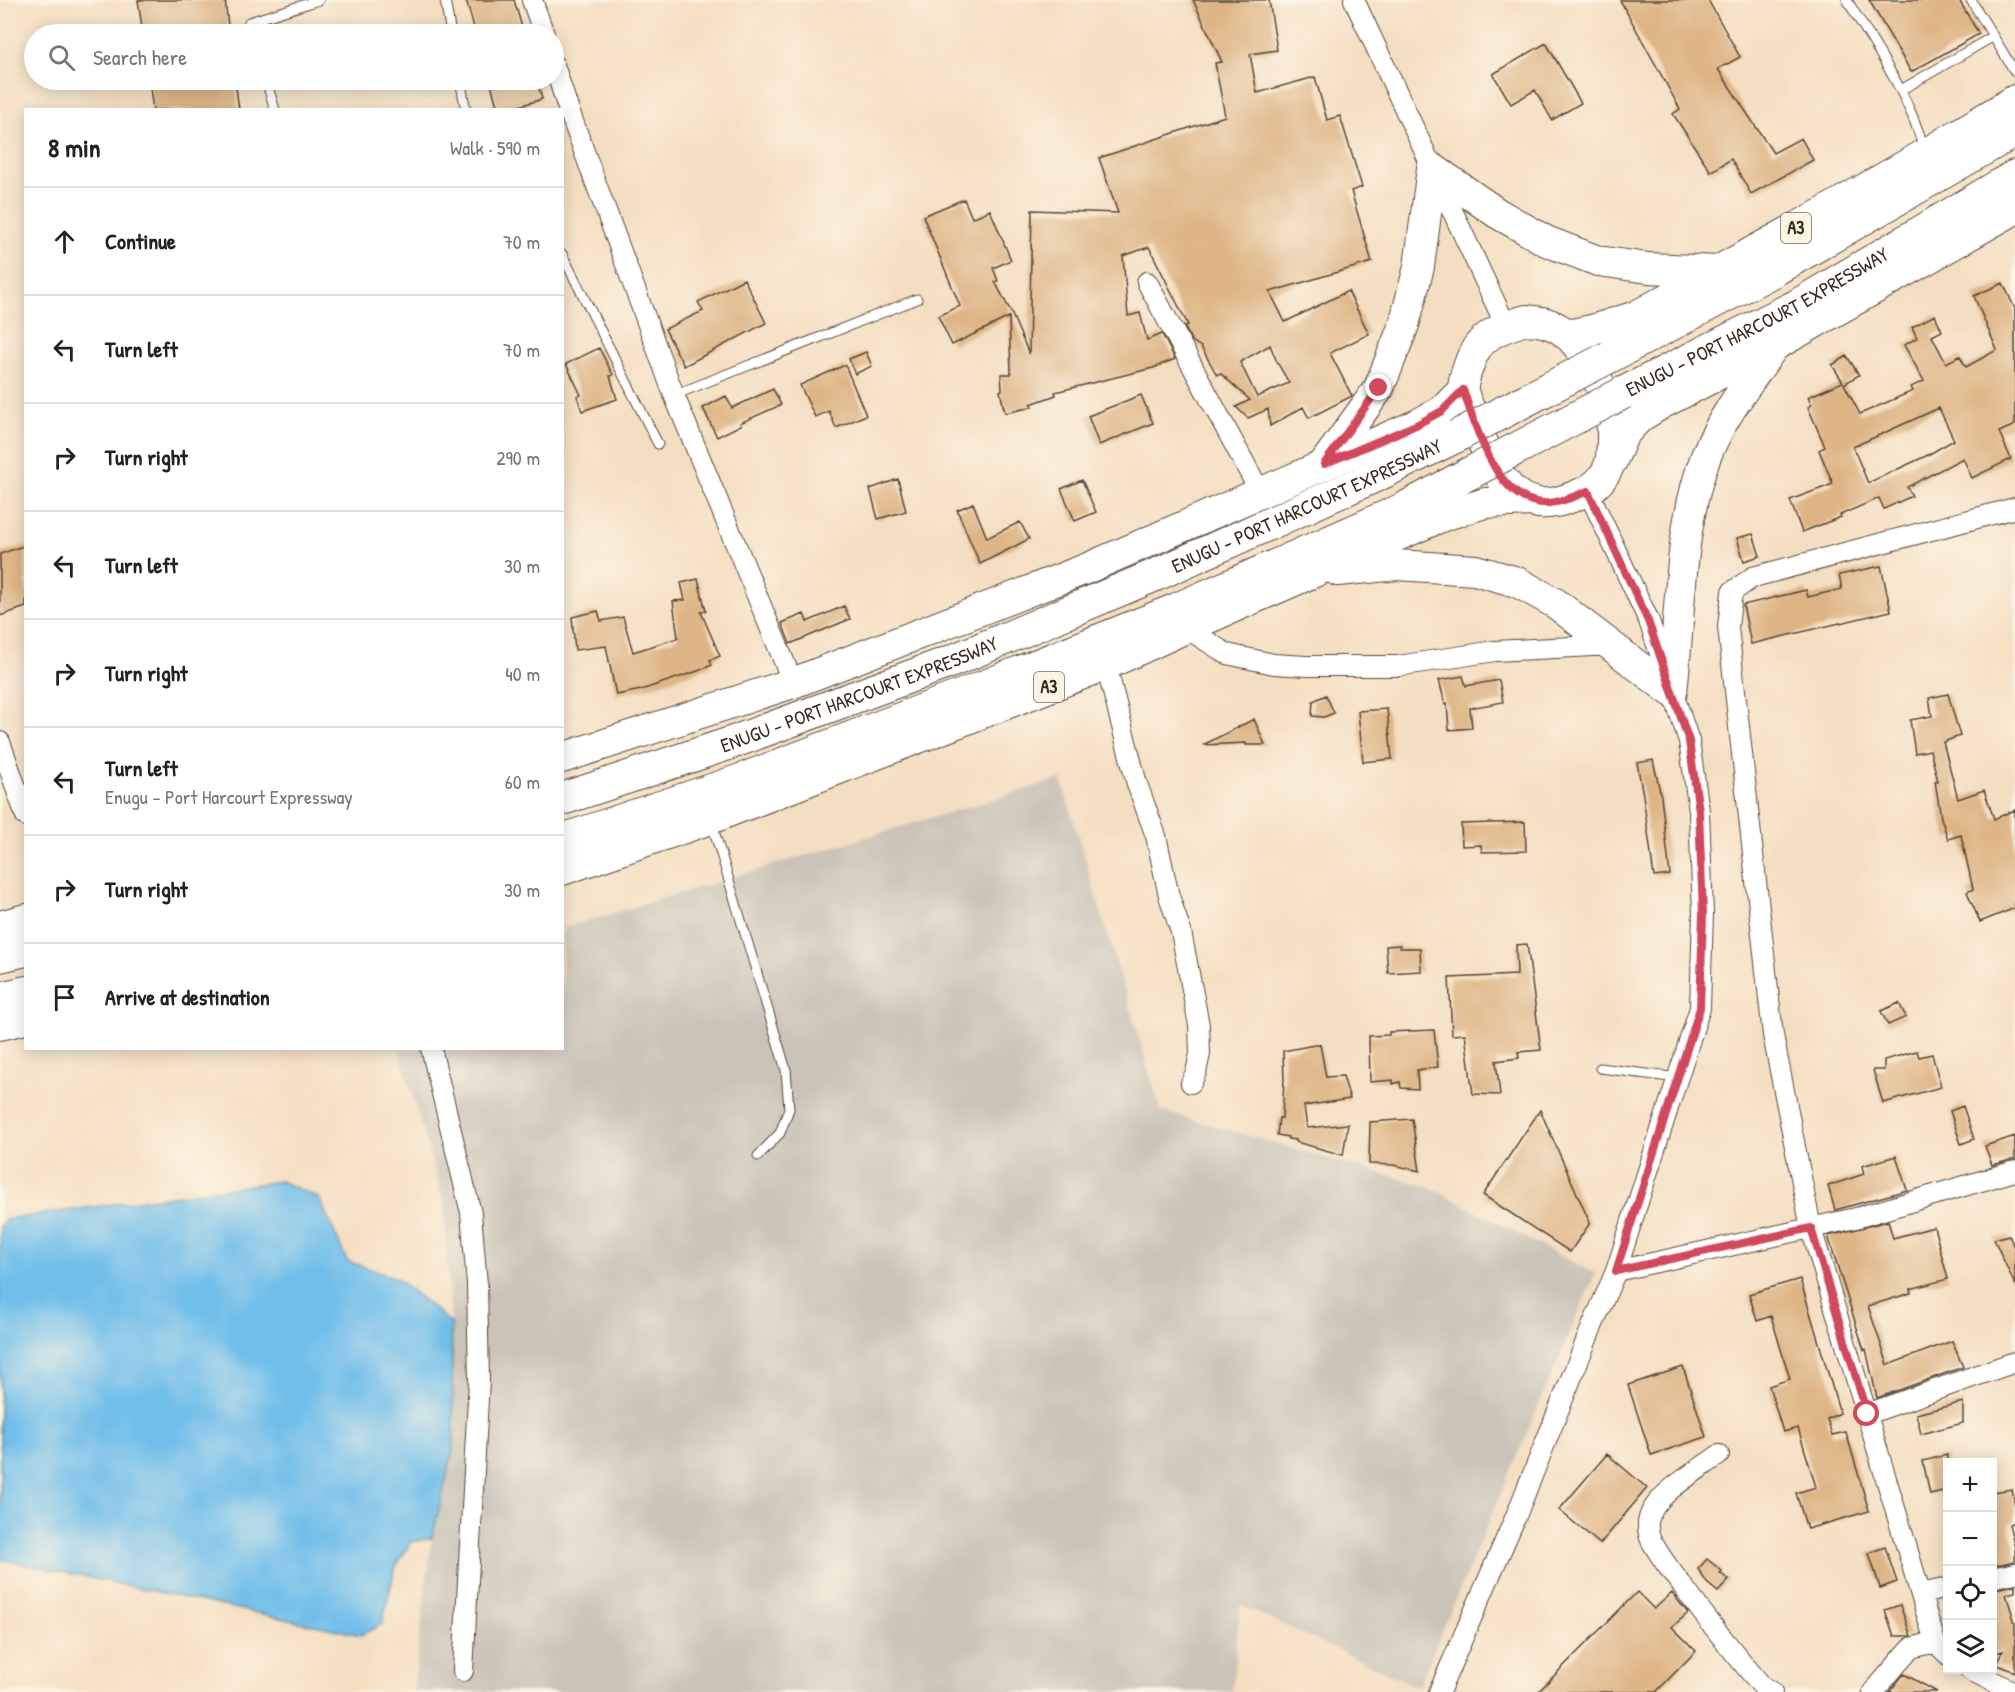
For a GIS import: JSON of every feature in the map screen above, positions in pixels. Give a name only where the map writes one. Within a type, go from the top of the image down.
[{"type":"highway","name":"ENUGU - PORT HARCOURT EXPRESSWAY","points":[[564,798],[728,744],[952,661],[1160,573],[1382,473],[1771,273],[2015,131]]},
{"type":"highway","name":"ENUGU - PORT HARCOURT EXPRESSWAY","points":[[564,839],[738,781],[970,692],[1177,609],[1401,510],[1623,393],[1796,306],[2015,176]]},
{"type":"highway","points":[[806,715],[821,749]]},
{"type":"highway","points":[[0,956],[24,950]]},
{"type":"highway","points":[[0,998],[24,992]]},
{"type":"main road","name":"A3","points":[[1567,335],[1592,330],[1636,315],[1719,271],[2015,100]]},
{"type":"main road","points":[[1324,464],[1379,388],[1404,325],[1419,267],[1432,168],[1497,213],[1546,241],[1598,261],[1648,268],[1719,271]]},
{"type":"main road","name":"ENUGU - PORT HARCOURT EXPRESSWAY","points":[[1611,463],[1624,434],[1640,417],[1774,346],[2015,209]]},
{"type":"main road","points":[[1532,501],[1514,491],[1497,470],[1483,445],[1463,390],[1467,370],[1478,345],[1506,326],[1526,320],[1550,324],[1567,335],[1582,352],[1600,386],[1611,420],[1611,463]]},
{"type":"main road","points":[[1672,692],[1687,531],[1698,483],[1707,455],[1726,418],[1774,346]]},
{"type":"main road","name":"ENUGU - PORT HARCOURT EXPRESSWAY","points":[[564,757],[793,683],[1088,568],[1433,416],[1442,411],[1463,390]]},
{"type":"main road","name":"A3","points":[[564,869],[710,819],[1107,665],[1186,628],[1459,510],[1485,503],[1557,502],[1588,491],[1602,478],[1611,463]]},
{"type":"main road","points":[[1311,574],[1396,565],[1475,570],[1517,582],[1555,603],[1672,692]]},
{"type":"main road","points":[[0,926],[24,920]]},
{"type":"main road","points":[[0,1025],[24,1019]]},
{"type":"street","points":[[532,0],[540,24]]},
{"type":"street","points":[[1354,0],[1506,326]]},
{"type":"street","points":[[559,90],[564,108]]},
{"type":"street","points":[[564,109],[674,395],[793,683]]},
{"type":"street","points":[[1147,282],[1260,492]]},
{"type":"street","points":[[1439,1692],[1516,1516],[1616,1271],[1700,1008],[1703,914],[1699,811],[1689,741],[1648,621],[1588,491]]},
{"type":"street","points":[[1873,1692],[1911,1648],[1941,1649],[1921,1594],[1811,1228],[1773,1035],[1728,627],[1732,592],[1753,577],[2015,508]]},
{"type":"street","points":[[1186,628],[1227,654],[1274,664],[1306,666],[1398,666],[1496,651],[1612,645]]},
{"type":"street","points":[[1107,665],[1137,784],[1156,836],[1168,896],[1181,932],[1199,1025],[1200,1054],[1191,1083]]},
{"type":"street","points":[[0,742],[24,810]]},
{"type":"street","points":[[431,1050],[471,1213],[477,1284],[479,1382],[463,1671]]},
{"type":"street","points":[[1616,1271],[1856,1218],[2015,1171]]},
{"type":"street","points":[[1867,1414],[2015,1362]]},
{"type":"street","points":[[1719,1455],[1654,1506],[1648,1518],[1648,1529],[1651,1539],[1675,1576],[1763,1690]]},
{"type":"street","points":[[1997,1577],[2015,1573]]},
{"type":"street","points":[[1921,1594],[1943,1589]]},
{"type":"street","points":[[1978,1674],[2014,1692]]},
{"type":"lane","points":[[250,24],[249,22],[319,0]]},
{"type":"lane","points":[[445,0],[450,24]]},
{"type":"lane","points":[[1847,0],[1901,90],[1913,116],[1925,154]]},
{"type":"lane","points":[[1971,0],[2015,72]]},
{"type":"lane","points":[[1901,90],[1992,37]]},
{"type":"lane","points":[[269,90],[274,108]]},
{"type":"lane","points":[[462,90],[466,108]]},
{"type":"lane","points":[[564,258],[658,444]]},
{"type":"lane","points":[[674,395],[917,299]]},
{"type":"lane","points":[[710,819],[786,1070],[789,1109],[780,1133],[759,1156]]},
{"type":"lane","points":[[1600,1068],[1678,1078]]},
{"type":"shaded area","points":[[1061,779],[1161,1111],[1429,1187],[1595,1274],[1418,1687],[1240,1605],[1232,1692],[413,1692],[432,1538],[454,1446],[451,1323],[444,1203],[399,1050],[564,1050],[564,928]]},
{"type":"water","points":[[280,1181],[319,1198],[347,1261],[396,1278],[451,1323],[454,1446],[432,1538],[411,1542],[395,1568],[382,1624],[361,1635],[0,1559],[0,1225],[7,1219]]},
{"type":"building","points":[[138,0],[225,0],[228,24],[142,24]]},
{"type":"building","points":[[466,0],[514,0],[521,24],[473,24]]},
{"type":"building","points":[[1193,0],[1269,0],[1277,50],[1250,54],[1257,93],[1315,77],[1327,120],[1340,116],[1362,187],[1351,191],[1372,262],[1270,292],[1285,322],[1348,291],[1369,334],[1330,353],[1352,396],[1309,418],[1303,407],[1270,426],[1268,409],[1248,418],[1236,407],[1250,400],[1220,373],[1217,375],[1201,347],[1192,341],[1184,326],[1188,325],[1149,247],[1123,256],[1128,316],[1140,313],[1147,340],[1162,334],[1175,359],[1153,368],[1055,392],[1056,395],[1031,404],[1032,407],[1005,413],[1000,391],[1002,390],[1001,374],[1011,374],[1009,317],[952,345],[938,316],[960,306],[923,216],[964,199],[972,218],[990,210],[1011,260],[993,268],[998,281],[995,282],[1029,354],[1032,210],[1118,213],[1099,158],[1225,116],[1215,63],[1222,62]],"holes":[[[1270,345],[1289,383],[1257,397],[1240,362]]]},
{"type":"building","points":[[1620,0],[1708,0],[1740,57],[1718,69],[1773,153],[1801,138],[1813,160],[1751,194],[1731,159],[1711,172],[1673,114],[1680,109]]},
{"type":"building","points":[[1869,0],[1959,0],[1979,34],[1911,72]]},
{"type":"building","points":[[1546,43],[1581,103],[1552,120],[1535,90],[1511,104],[1493,74]]},
{"type":"building","points":[[150,90],[236,90],[239,108],[153,108]]},
{"type":"building","points":[[493,90],[540,90],[542,99],[513,108],[497,108]]},
{"type":"building","points":[[744,279],[766,323],[684,366],[665,329],[703,311],[698,302]]},
{"type":"building","points":[[2003,283],[2015,309],[2015,425],[1999,432],[2011,459],[1972,478],[1963,458],[1907,487],[1912,496],[1884,509],[1879,498],[1840,515],[1841,517],[1802,532],[1790,500],[1833,484],[1819,450],[1825,447],[1808,407],[1812,405],[1808,397],[1843,382],[1832,365],[1847,356],[1859,375],[1844,384],[1860,414],[1913,391],[1911,387],[1924,381],[1904,345],[1917,338],[1912,327],[1935,315],[1942,331],[1932,336],[1946,363],[1960,356],[1966,367],[1997,350],[1974,296]],"holes":[[[1939,408],[1954,440],[1868,483],[1853,447]]]},
{"type":"building","points":[[599,348],[613,375],[610,376],[617,399],[582,411],[577,396],[581,395],[566,364]]},
{"type":"building","points":[[866,352],[872,366],[855,374],[849,359]]},
{"type":"building","points":[[845,365],[866,415],[836,428],[829,411],[815,417],[800,385]]},
{"type":"building","points":[[773,389],[781,405],[740,423],[741,425],[717,437],[703,408],[726,396],[732,408]]},
{"type":"building","points":[[1141,395],[1153,423],[1099,445],[1088,416]]},
{"type":"building","points":[[898,479],[906,511],[878,519],[870,489]]},
{"type":"building","points":[[1082,480],[1096,512],[1075,521],[1061,489]]},
{"type":"building","points":[[973,503],[987,538],[1020,522],[1029,539],[980,564],[957,510]]},
{"type":"building","points":[[1753,534],[1760,556],[1744,561],[1737,538]]},
{"type":"building","points":[[24,546],[24,608],[0,616],[0,554]]},
{"type":"building","points":[[1881,566],[1891,611],[1751,644],[1743,605],[1806,590],[1808,597],[1842,589],[1839,575]]},
{"type":"building","points":[[698,579],[706,611],[701,612],[720,656],[710,660],[712,665],[698,671],[641,690],[616,695],[606,646],[575,650],[572,617],[598,611],[601,621],[623,617],[633,652],[678,638],[673,601],[685,600],[681,583]]},
{"type":"building","points":[[844,606],[850,619],[790,644],[782,623],[804,614],[807,622]]},
{"type":"building","points":[[1463,676],[1466,686],[1499,680],[1503,702],[1470,708],[1472,728],[1449,730],[1447,703],[1445,704],[1439,680]]},
{"type":"building","points":[[1948,694],[1960,736],[1943,742],[1958,799],[1984,790],[1994,819],[2015,810],[2015,908],[1980,922],[1967,892],[1973,889],[1961,835],[1948,839],[1941,818],[1935,781],[1938,781],[1930,750],[1915,753],[1910,720],[1932,716],[1929,698]]},
{"type":"building","points":[[1326,695],[1334,713],[1324,717],[1312,716],[1313,701]]},
{"type":"building","points":[[1387,709],[1392,759],[1363,762],[1358,711]]},
{"type":"building","points":[[1254,719],[1265,745],[1246,745],[1246,743],[1203,745]]},
{"type":"building","points":[[1653,760],[1661,796],[1670,875],[1654,877],[1637,763]]},
{"type":"building","points":[[1525,822],[1526,851],[1482,852],[1481,845],[1462,846],[1461,824]]},
{"type":"building","points":[[1527,944],[1541,1050],[1518,1052],[1519,1058],[1496,1061],[1500,1095],[1473,1094],[1465,1034],[1452,1035],[1449,978],[1517,975],[1516,945]]},
{"type":"building","points":[[1400,945],[1400,948],[1420,948],[1421,971],[1388,973],[1386,946]]},
{"type":"building","points":[[1899,1003],[1906,1017],[1888,1025],[1881,1011]]},
{"type":"building","points":[[1434,1030],[1438,1067],[1417,1070],[1418,1089],[1401,1088],[1400,1082],[1393,1084],[1393,1080],[1370,1082],[1369,1036],[1389,1035],[1389,1032]]},
{"type":"building","points":[[1320,1044],[1326,1077],[1343,1076],[1350,1099],[1304,1106],[1307,1128],[1348,1124],[1343,1155],[1277,1135],[1279,1118],[1282,1118],[1283,1051]]},
{"type":"building","points":[[1917,1051],[1919,1057],[1932,1054],[1941,1087],[1883,1103],[1873,1070],[1884,1070],[1884,1060]]},
{"type":"building","points":[[1963,1106],[1974,1139],[1961,1144],[1950,1111]]},
{"type":"building","points":[[1540,1110],[1590,1223],[1570,1252],[1483,1195]]},
{"type":"building","points":[[1412,1119],[1420,1171],[1393,1165],[1369,1164],[1370,1122]]},
{"type":"building","points":[[2015,1136],[2015,1159],[1992,1165],[1985,1146]]},
{"type":"building","points":[[1896,1156],[1907,1190],[1835,1210],[1828,1186],[1864,1174],[1862,1166]]},
{"type":"building","points":[[1888,1221],[1893,1238],[1934,1227],[1948,1279],[1910,1289],[1911,1293],[1868,1306],[1888,1365],[1952,1341],[1963,1367],[1877,1398],[1866,1349],[1864,1350],[1828,1236]]},
{"type":"building","points":[[2009,1235],[2015,1250],[2015,1285],[1994,1239]]},
{"type":"building","points":[[1800,1279],[1840,1413],[1827,1419],[1832,1435],[1846,1432],[1869,1511],[1807,1529],[1796,1493],[1816,1487],[1798,1428],[1783,1432],[1769,1386],[1790,1379],[1771,1316],[1757,1321],[1749,1294]]},
{"type":"building","points":[[1683,1367],[1706,1437],[1651,1455],[1628,1385]]},
{"type":"building","points":[[1963,1402],[1963,1423],[1921,1434],[1916,1414]]},
{"type":"building","points":[[1607,1454],[1647,1488],[1600,1544],[1559,1510]]},
{"type":"building","points":[[1947,1455],[1947,1458],[1943,1458],[1943,1491],[1930,1494],[1923,1461]]},
{"type":"building","points":[[2012,1489],[2015,1522],[2009,1524],[2015,1548],[2015,1561],[1997,1565],[1997,1512],[1997,1491]]},
{"type":"building","points":[[1885,1547],[1897,1582],[1880,1588],[1869,1553]]},
{"type":"building","points":[[1707,1559],[1729,1580],[1718,1592],[1707,1583],[1698,1569]]},
{"type":"building","points":[[2015,1585],[2015,1592],[2006,1594],[2015,1623],[2015,1672],[1997,1665],[2003,1650],[1997,1652],[1997,1589]]},
{"type":"building","points":[[1637,1592],[1654,1609],[1672,1593],[1688,1613],[1672,1627],[1696,1651],[1656,1692],[1538,1692]]},
{"type":"building","points":[[1900,1605],[1911,1636],[1894,1636],[1885,1610]]},
{"type":"building","points":[[1904,1674],[1937,1692],[1889,1692]]},
{"type":"route","points":[[1379,388],[1324,464],[1416,425],[1442,411],[1463,390],[1483,445],[1497,470],[1518,496],[1548,503],[1567,500],[1588,491],[1648,621],[1689,741],[1699,811],[1703,914],[1700,1008],[1616,1271],[1811,1228],[1867,1414]]}]
